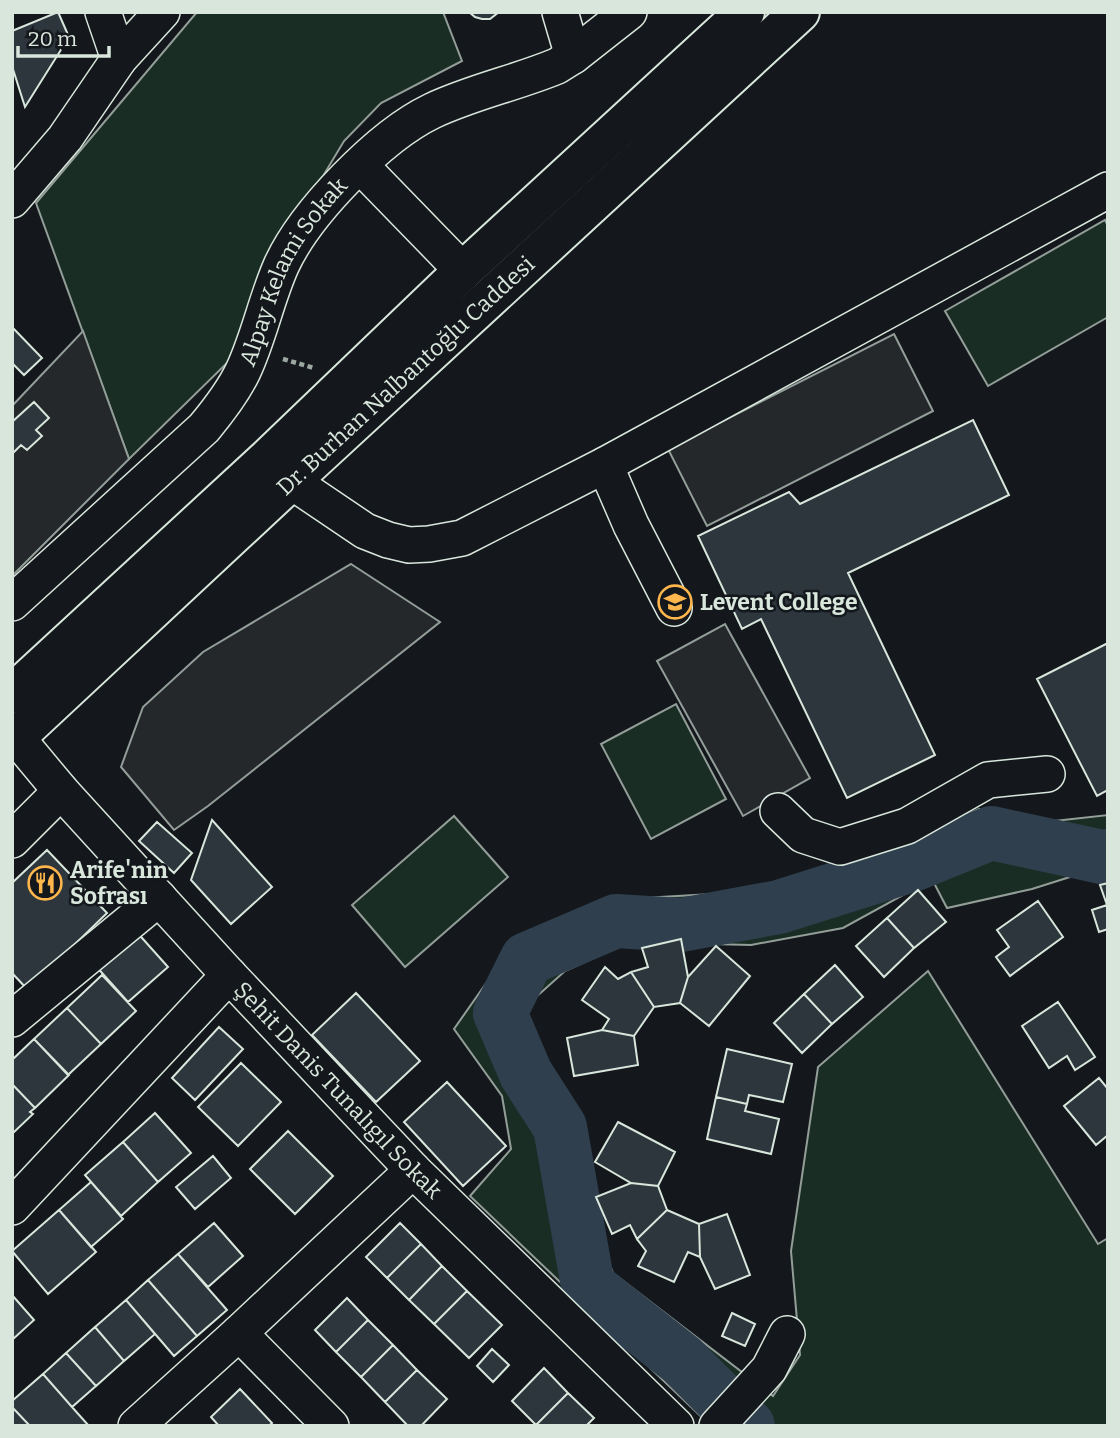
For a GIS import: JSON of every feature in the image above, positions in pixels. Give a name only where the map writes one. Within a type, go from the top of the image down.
[{"type":"main road","name":"Dr. Burhan Nalbantoğlu Caddesi","points":[[12,694],[269,457],[463,271],[745,12]]},
{"type":"main road","name":"Dr. Burhan Nalbantoğlu Caddesi","points":[[14,739],[800,12]]},
{"type":"street","points":[[103,12],[119,59]]},
{"type":"street","points":[[12,200],[76,123],[119,59],[162,12]]},
{"type":"street","points":[[560,12],[573,56]]},
{"type":"street","name":"Alpay Kelami Sokak","points":[[12,603],[204,428],[220,409],[244,369],[280,268],[289,251],[311,217],[360,165],[412,122],[433,111],[557,66],[629,12]]},
{"type":"street","points":[[360,165],[463,271]]},
{"type":"street","points":[[290,481],[365,531],[388,540],[409,545],[463,538],[605,465],[1108,190]]},
{"type":"street","points":[[605,465],[631,525],[674,608]]},
{"type":"street","name":"Şehit Danis Tunalıgıl Sokak","points":[[14,739],[229,975],[413,1170],[676,1426]]},
{"type":"street","points":[[778,811],[803,835],[840,847],[907,826],[988,780],[1046,774]]},
{"type":"street","points":[[12,840],[61,791]]},
{"type":"street","points":[[12,1019],[159,898]]},
{"type":"street","points":[[12,1207],[229,975]]},
{"type":"street","points":[[136,1426],[413,1170]]},
{"type":"street","points":[[239,1333],[331,1426]]},
{"type":"street","points":[[717,1426],[769,1369],[787,1334]]},
{"type":"path","points":[[251,350],[314,368],[340,389]]},
{"type":"green space","points":[[197,12],[443,12],[462,61],[381,103],[344,141],[259,283],[228,362],[129,459],[36,203]]},
{"type":"green space","points":[[1105,220],[1108,226],[1108,317],[988,386],[945,311]]},
{"type":"green space","points":[[676,704],[726,799],[651,839],[601,744]]},
{"type":"green space","points":[[979,809],[1054,821],[1108,815],[1108,865],[1032,889],[947,908],[932,879],[843,928],[751,945],[629,942],[565,971],[526,1006],[523,1042],[579,1119],[590,1216],[613,1273],[773,1396],[800,1355],[791,1251],[818,1067],[928,971],[1098,1244],[1108,1238],[1108,1426],[711,1426],[470,1196],[511,1149],[502,1096],[454,1029],[501,962],[608,900],[766,891],[822,872],[851,869]]},
{"type":"green space","points":[[454,816],[508,877],[405,967],[352,905]]},
{"type":"shaded area","points":[[83,331],[129,459],[12,576],[12,406]]},
{"type":"shaded area","points":[[894,334],[933,411],[707,526],[668,449]]},
{"type":"shaded area","points":[[351,564],[440,622],[174,830],[121,767],[143,707],[203,652]]},
{"type":"shaded area","points":[[725,624],[810,778],[743,816],[657,661]]},
{"type":"building","points":[[58,12],[69,37],[25,107],[12,66],[12,31]]},
{"type":"building","points":[[469,12],[499,12],[490,19],[482,19]]},
{"type":"building","points":[[12,327],[42,358],[24,375],[12,363]]},
{"type":"building","points":[[34,402],[49,418],[36,430],[42,436],[27,450],[21,445],[12,454],[12,422]]},
{"type":"building","points":[[973,420],[1009,495],[848,573],[935,755],[847,798],[761,619],[742,629],[698,536],[789,492],[800,504]]},
{"type":"building","points":[[1108,643],[1108,790],[1097,796],[1037,679]]},
{"type":"building","points":[[212,820],[272,887],[231,924],[191,880]]},
{"type":"building","points":[[157,822],[192,853],[174,873],[139,841]]},
{"type":"building","points":[[47,850],[107,913],[28,990],[12,973],[12,883]]},
{"type":"building","points":[[1108,883],[1108,929],[1099,932],[1092,910],[1107,905],[1100,885]]},
{"type":"building","points":[[918,890],[946,922],[914,948],[887,918]]},
{"type":"building","points":[[1038,901],[1063,937],[1010,976],[996,957],[1009,947],[997,930]]},
{"type":"building","points":[[887,918],[914,948],[884,977],[856,946]]},
{"type":"building","points":[[134,929],[168,967],[128,1002],[94,964]]},
{"type":"building","points":[[681,939],[688,977],[680,1003],[654,1007],[631,972],[648,967],[642,948]]},
{"type":"building","points":[[716,946],[750,976],[709,1026],[680,1003],[688,977]]},
{"type":"building","points":[[835,965],[863,997],[832,1024],[804,994]]},
{"type":"building","points":[[605,967],[618,979],[631,972],[654,1007],[634,1036],[602,1030],[609,1019],[582,1000]]},
{"type":"building","points":[[102,975],[136,1011],[101,1044],[67,1008]]},
{"type":"building","points":[[356,993],[420,1061],[376,1102],[312,1035]]},
{"type":"building","points":[[804,994],[832,1024],[802,1053],[774,1023]]},
{"type":"building","points":[[1058,1002],[1095,1057],[1075,1070],[1067,1056],[1049,1068],[1022,1026]]},
{"type":"building","points":[[67,1008],[101,1044],[68,1075],[34,1039]]},
{"type":"building","points":[[219,1027],[243,1049],[195,1100],[172,1078]]},
{"type":"building","points":[[602,1030],[634,1036],[638,1065],[574,1076],[567,1038]]},
{"type":"building","points":[[34,1039],[69,1075],[35,1108],[12,1084],[12,1060]]},
{"type":"building","points":[[727,1049],[792,1064],[783,1102],[749,1095],[747,1104],[716,1097]]},
{"type":"building","points":[[241,1063],[281,1102],[238,1146],[198,1107]]},
{"type":"building","points":[[1099,1078],[1108,1089],[1108,1135],[1096,1145],[1064,1106]]},
{"type":"building","points":[[447,1082],[506,1146],[463,1186],[404,1122]]},
{"type":"building","points":[[12,1084],[35,1108],[30,1112],[33,1114],[12,1134]]},
{"type":"building","points":[[716,1097],[747,1104],[745,1111],[779,1119],[771,1154],[707,1139]]},
{"type":"building","points":[[155,1113],[191,1153],[158,1182],[123,1142]]},
{"type":"building","points":[[618,1122],[675,1152],[658,1186],[631,1183],[595,1162]]},
{"type":"building","points":[[288,1131],[333,1176],[295,1214],[250,1169]]},
{"type":"building","points":[[123,1142],[158,1182],[121,1216],[85,1175]]},
{"type":"building","points":[[213,1156],[231,1178],[195,1209],[176,1187]]},
{"type":"building","points":[[91,1182],[123,1219],[91,1247],[59,1210]]},
{"type":"building","points":[[631,1183],[658,1186],[667,1210],[637,1239],[630,1225],[612,1234],[596,1197]]},
{"type":"building","points":[[59,1210],[96,1252],[48,1294],[12,1251]]},
{"type":"building","points":[[667,1210],[699,1224],[700,1257],[688,1252],[674,1282],[638,1266],[646,1251],[637,1239]]},
{"type":"building","points":[[727,1214],[750,1275],[715,1289],[700,1257],[699,1224]]},
{"type":"building","points":[[214,1223],[243,1256],[208,1287],[178,1254]]},
{"type":"building","points":[[400,1223],[421,1244],[387,1278],[366,1257]]},
{"type":"building","points":[[421,1244],[442,1266],[409,1300],[387,1278]]},
{"type":"building","points":[[178,1254],[227,1310],[197,1336],[148,1280]]},
{"type":"building","points":[[442,1266],[467,1291],[434,1324],[409,1300]]},
{"type":"building","points":[[148,1280],[197,1336],[174,1356],[126,1300]]},
{"type":"building","points":[[467,1291],[502,1325],[469,1358],[434,1324]]},
{"type":"building","points":[[12,1295],[34,1320],[12,1340]]},
{"type":"building","points":[[347,1298],[368,1320],[336,1352],[315,1330]]},
{"type":"building","points":[[126,1300],[155,1334],[124,1361],[95,1327]]},
{"type":"building","points":[[732,1313],[755,1324],[745,1346],[722,1336]]},
{"type":"building","points":[[368,1320],[393,1345],[361,1377],[336,1352]]},
{"type":"building","points":[[95,1327],[124,1361],[96,1386],[66,1353]]},
{"type":"building","points":[[393,1345],[417,1370],[385,1402],[361,1377]]},
{"type":"building","points":[[492,1349],[509,1365],[493,1382],[477,1366]]},
{"type":"building","points":[[66,1353],[96,1386],[72,1407],[43,1374]]},
{"type":"building","points":[[544,1368],[568,1393],[536,1425],[512,1401]]},
{"type":"building","points":[[417,1370],[447,1399],[421,1426],[408,1426],[385,1402]]},
{"type":"building","points":[[43,1374],[89,1426],[30,1426],[12,1407],[12,1401]]},
{"type":"building","points":[[240,1389],[272,1423],[269,1426],[219,1426],[211,1417]]},
{"type":"building","points":[[568,1393],[594,1418],[586,1426],[537,1426],[536,1425]]},
{"type":"building","points":[[12,1407],[30,1426],[12,1426]]},
{"type":"waterway","points":[[748,1426],[682,1360],[588,1286],[560,1127],[526,1074],[500,1013],[527,959],[616,921],[681,925],[779,907],[915,864],[991,833],[1102,857],[1108,856]]},
{"type":"place","name":"Levent College","points":[[675,602]]},
{"type":"place","name":"Arife'nin Sofrası","points":[[45,883]]}]
